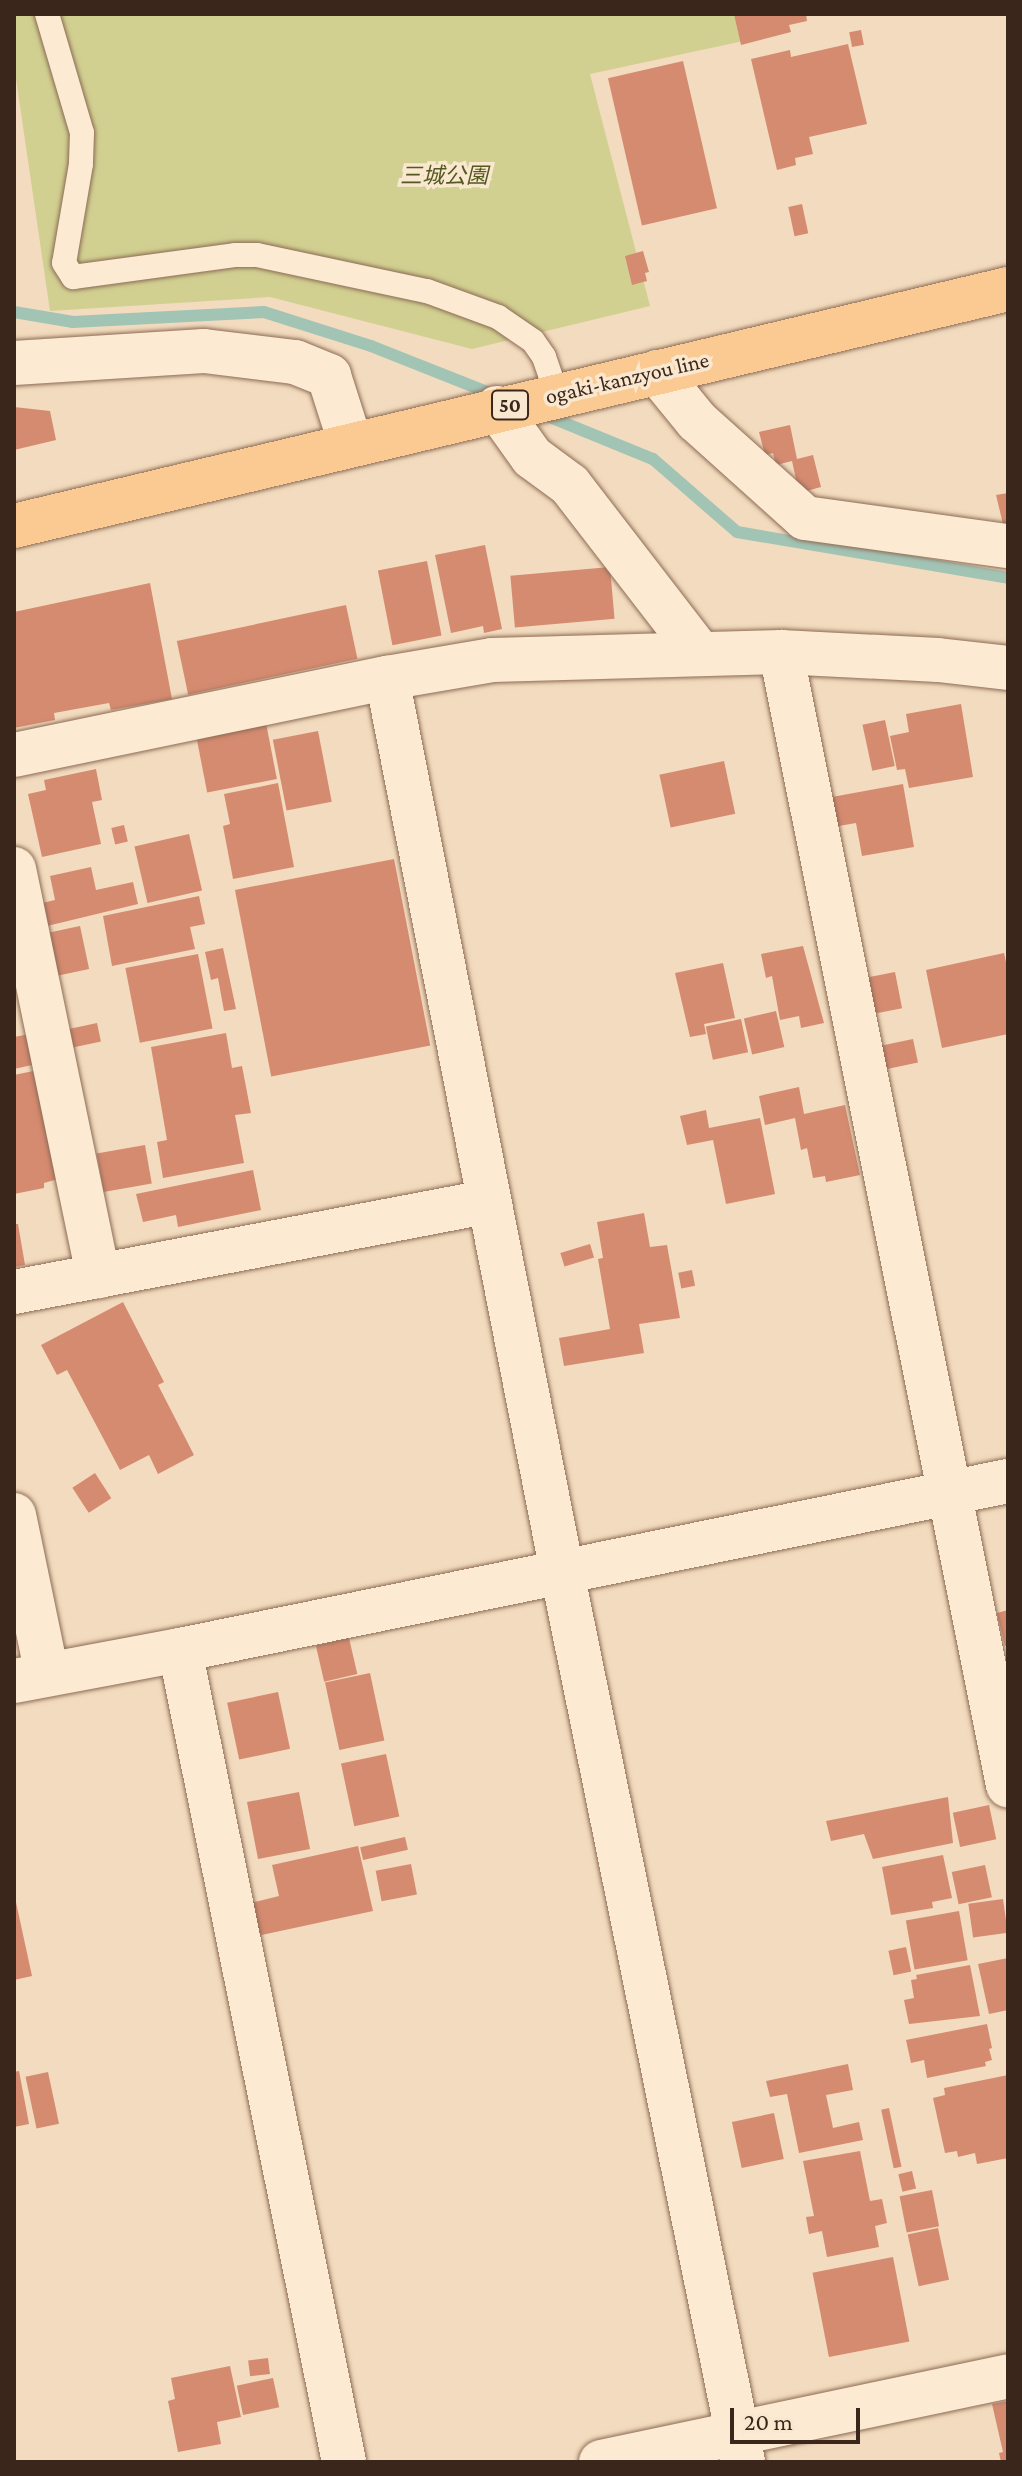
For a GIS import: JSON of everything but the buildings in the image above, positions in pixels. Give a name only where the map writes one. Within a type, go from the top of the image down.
[{"type":"main road","name":"ogaki-kanzyou line","points":[[14,526],[497,408],[1008,289]]},
{"type":"street","points":[[14,363],[204,351],[295,362],[329,376],[351,445]]},
{"type":"street","points":[[657,372],[697,421],[805,518],[1008,546]]},
{"type":"street","points":[[497,408],[532,457],[570,485],[700,654]]},
{"type":"street","points":[[781,652],[1008,1785]]},
{"type":"street","points":[[14,755],[387,678],[492,660],[781,652],[938,660],[1008,668]]},
{"type":"street","points":[[387,678],[488,1202],[740,2447]]},
{"type":"street","points":[[14,869],[98,1276]]},
{"type":"street","points":[[14,1292],[488,1202]]},
{"type":"street","points":[[14,1515],[30,1677],[180,1650],[1008,1481]]},
{"type":"street","points":[[180,1650],[344,2462]]},
{"type":"street","points":[[601,2462],[740,2447],[1008,2376]]},
{"type":"lane","points":[[47,14],[82,133],[81,164],[64,263],[73,277],[235,255],[257,255],[427,291],[498,317],[533,341],[544,357],[557,394]]},
{"type":"green space","name":"三城公園","points":[[14,14],[741,14],[748,40],[590,74],[650,306],[472,349],[270,297],[50,311],[14,65]]},
{"type":"waterway","points":[[14,312],[73,322],[264,312],[371,346],[497,396]]},
{"type":"waterway","points":[[540,413],[653,459],[737,532],[1008,578]]}]
